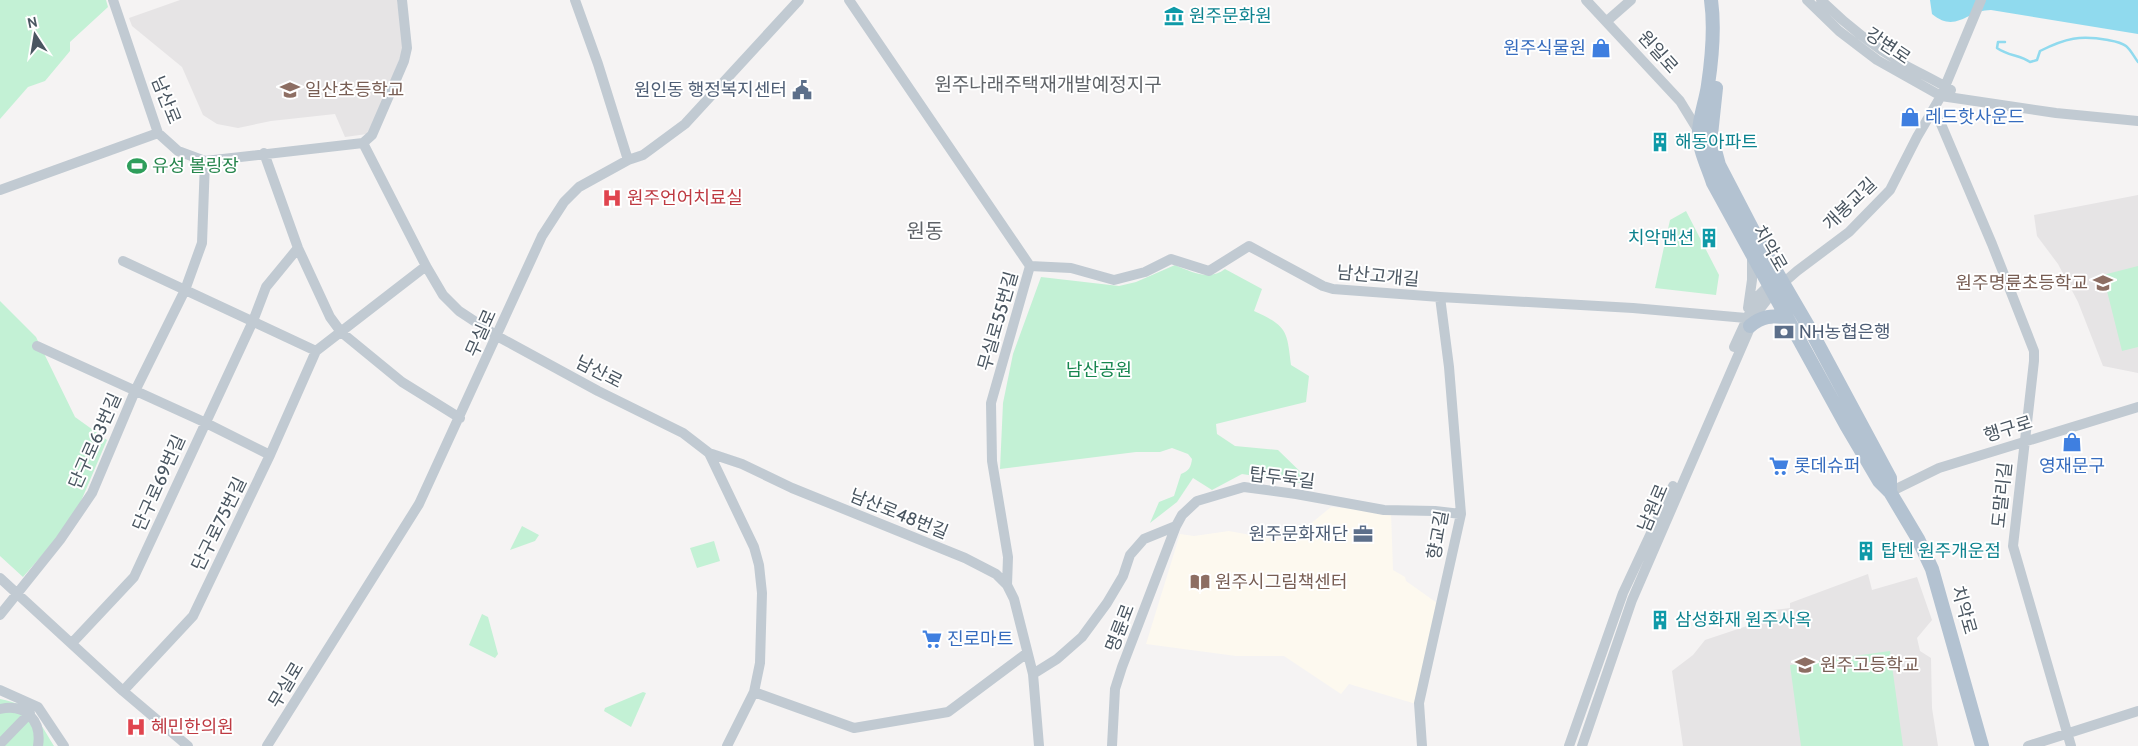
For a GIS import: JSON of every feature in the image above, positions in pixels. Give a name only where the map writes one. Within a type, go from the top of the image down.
[{"type":"main road","name":"치악로","points":[[1713,2],[1710,68],[1699,132],[1700,143],[1713,183],[1752,254],[1810,331],[1890,478],[1890,492]]},
{"type":"main road","name":"치악로","points":[[1713,2],[1718,60],[1711,135],[1714,150],[1776,284],[1787,318],[1879,481],[1890,492],[1918,539],[1932,569],[1982,746]]},
{"type":"main road","points":[[1748,322],[1767,316],[1787,318]]},
{"type":"street","name":"남산로","points":[[113,0],[158,133],[178,151],[205,161],[363,143],[426,266],[443,294],[460,311],[497,336],[598,391],[683,433],[709,453],[751,540],[759,565],[762,593],[760,663],[754,692],[727,746]]},
{"type":"street","points":[[363,143],[372,135],[404,61],[407,48],[402,0]]},
{"type":"street","points":[[575,0],[598,64],[628,160]]},
{"type":"street","name":"무실로","points":[[267,746],[419,504],[542,236],[564,202],[579,187],[628,160],[643,155],[685,124],[799,0]]},
{"type":"street","name":"무실로55번길","points":[[849,0],[1030,266],[991,404],[992,461],[1008,557],[1007,585]]},
{"type":"street","name":"원일로","points":[[1586,0],[1680,101],[1699,132]]},
{"type":"street","points":[[1607,21],[1631,0]]},
{"type":"street","name":"강변로","points":[[1807,0],[1839,31],[1877,60],[1943,92],[1962,98],[2056,112],[2138,121]]},
{"type":"street","name":"강변로","points":[[1821,0],[1844,23],[1943,92]]},
{"type":"street","name":"개봉교길","points":[[1776,284],[1797,271],[1849,232],[1890,190],[1952,74],[1981,0]]},
{"type":"street","name":"도말리길","points":[[1934,110],[1992,244],[2034,351],[2013,546],[2071,746]]},
{"type":"street","points":[[0,190],[158,133]]},
{"type":"street","points":[[264,153],[298,248],[330,317],[341,332],[402,382],[460,418]]},
{"type":"street","name":"단구로63번길","points":[[0,615],[60,540],[92,493],[135,391],[184,290],[202,243],[205,161]]},
{"type":"street","name":"남산고개길","points":[[1030,266],[1071,268],[1114,280],[1146,272],[1171,259],[1209,271],[1249,246],[1323,286],[1374,293],[1633,308],[1748,322]]},
{"type":"street","name":"단구로69번길","points":[[72,643],[134,577],[204,422],[253,321],[266,287],[298,248]]},
{"type":"street","points":[[1748,322],[1752,254]]},
{"type":"street","points":[[123,261],[316,351]]},
{"type":"street","name":"단구로75번길","points":[[123,691],[193,616],[270,455],[316,351],[426,266]]},
{"type":"street","name":"남원로","points":[[1569,746],[1623,593],[1748,322],[1756,314],[1776,284]]},
{"type":"street","name":"향교길","points":[[1422,746],[1419,703],[1461,514],[1449,367],[1440,297]]},
{"type":"street","name":"남원로","points":[[1582,746],[1632,600],[1748,322]]},
{"type":"street","points":[[37,346],[204,422],[270,455]]},
{"type":"street","name":"행구로","points":[[1890,492],[1939,468],[2138,407]]},
{"type":"street","name":"남산로48번길","points":[[709,453],[742,464],[792,488],[965,558],[996,574],[1007,585],[1014,598],[1028,653],[1033,674],[1039,746]]},
{"type":"street","name":"탑두둑길","points":[[1176,526],[1182,515],[1197,501],[1244,488],[1296,494],[1384,510],[1435,511],[1461,514]]},
{"type":"street","points":[[1033,674],[1057,659],[1082,637],[1107,603],[1123,576],[1130,555],[1144,539],[1176,526]]},
{"type":"street","name":"명륜로","points":[[1112,746],[1115,689],[1176,526]]},
{"type":"street","points":[[0,578],[123,691],[188,746]]},
{"type":"street","points":[[754,692],[854,728],[948,712],[1028,653]]},
{"type":"street","points":[[0,690],[38,707],[64,746]]},
{"type":"street","points":[[0,709],[12,707],[30,713],[36,722],[38,746]]},
{"type":"street","points":[[2028,746],[2138,711]]},
{"type":"street","points":[[0,744],[30,713]]},
{"type":"shaded area","name":"일산초등학교","points":[[180,0],[397,0],[404,48],[370,132],[345,137],[335,114],[271,121],[238,128],[217,124],[203,115],[182,67],[132,26],[129,18]]},
{"type":"shaded area","name":"원주명륜초등학교","points":[[2138,195],[2138,373],[2103,366],[2078,302],[2058,264],[2037,236],[2034,215]]},
{"type":"shaded area","points":[[1331,507],[1391,512],[1393,570],[1405,577],[1406,581],[1437,603],[1416,704],[1349,684],[1341,694],[1284,656],[1236,656],[1146,644],[1180,534],[1194,536],[1229,531],[1277,540],[1292,539]]},
{"type":"shaded area","name":"원주고등학교","points":[[1868,574],[1872,590],[1917,577],[1932,620],[1917,638],[1920,651],[1931,658],[1932,708],[1938,746],[1683,746],[1672,671],[1693,655],[1705,640],[1774,617],[1773,610],[1790,608],[1790,603]]},
{"type":"green space","points":[[0,0],[106,0],[108,7],[70,42],[70,51],[45,81],[28,87],[0,119]]},
{"type":"green space","points":[[1686,211],[1719,275],[1716,295],[1655,288],[1670,220]]},
{"type":"green space","name":"남산공원","points":[[1175,265],[1194,273],[1207,275],[1219,273],[1225,269],[1262,289],[1254,311],[1273,321],[1283,330],[1288,344],[1291,365],[1309,376],[1306,402],[1216,424],[1217,434],[1235,446],[1278,450],[1314,485],[1242,474],[1212,490],[1193,478],[1177,502],[1150,523],[1159,502],[1174,496],[1181,474],[1188,470],[1191,464],[1192,459],[1188,454],[1172,448],[1160,452],[1136,452],[1000,469],[1003,403],[1013,354],[1041,277],[1119,286],[1136,282]]},
{"type":"green space","points":[[2138,266],[2138,347],[2122,351],[2103,275]]},
{"type":"green space","points":[[0,301],[36,337],[75,417],[107,440],[73,520],[23,577],[0,556]]},
{"type":"green space","points":[[522,526],[539,535],[535,541],[510,550]]},
{"type":"green space","points":[[714,541],[720,561],[697,568],[690,548]]},
{"type":"green space","points":[[482,614],[488,617],[498,654],[495,658],[469,645]]},
{"type":"green space","points":[[1890,651],[1903,746],[1801,746],[1790,665]]},
{"type":"green space","points":[[643,692],[646,693],[631,727],[604,711],[605,708]]},
{"type":"green space","points":[[0,699],[20,705],[33,715],[39,721],[54,746],[0,746]]},
{"type":"water","points":[[1930,0],[2138,0],[2138,34],[1991,10],[1975,13],[1955,22],[1948,22],[1940,20],[1932,14]]},
{"type":"waterway","points":[[2005,42],[1998,42],[1997,48],[2030,62],[2037,60],[2040,51],[2066,40],[2089,38],[2115,41],[2129,49],[2138,62]]},
{"type":"place","name":"원주문화원","points":[[1174,16]]},
{"type":"place","name":"원주식물원","points":[[1601,48]]},
{"type":"place","name":"일산초등학교","points":[[290,90]]},
{"type":"place","name":"원인동 행정복지센터","points":[[802,90]]},
{"type":"place","name":"레드핫사운드","points":[[1910,117]]},
{"type":"place","name":"해동아파트","points":[[1660,142]]},
{"type":"place","name":"유성 볼링장","points":[[137,166]]},
{"type":"place","name":"원주언어치료실","points":[[612,198]]},
{"type":"place","name":"치악맨션","points":[[1709,238]]},
{"type":"place","name":"원주명륜초등학교","points":[[2103,283]]},
{"type":"place","name":"NH농협은행","points":[[1784,332]]},
{"type":"place","name":"영재문구","points":[[2072,442]]},
{"type":"place","name":"롯데슈퍼","points":[[1779,466]]},
{"type":"place","name":"원주문화재단","points":[[1363,534]]},
{"type":"place","name":"탑텐 원주개운점","points":[[1866,551]]},
{"type":"place","name":"원주시그림책센터","points":[[1200,582]]},
{"type":"place","name":"삼성화재 원주사옥","points":[[1660,620]]},
{"type":"place","name":"진로마트","points":[[932,639]]},
{"type":"place","name":"원주고등학교","points":[[1805,665]]},
{"type":"place","name":"혜민한의원","points":[[136,727]]},
{"type":"district","name":"원주나래주택재개발예정지구","points":[[1048,84]]},
{"type":"district","name":"원동","points":[[925,231]]}]
